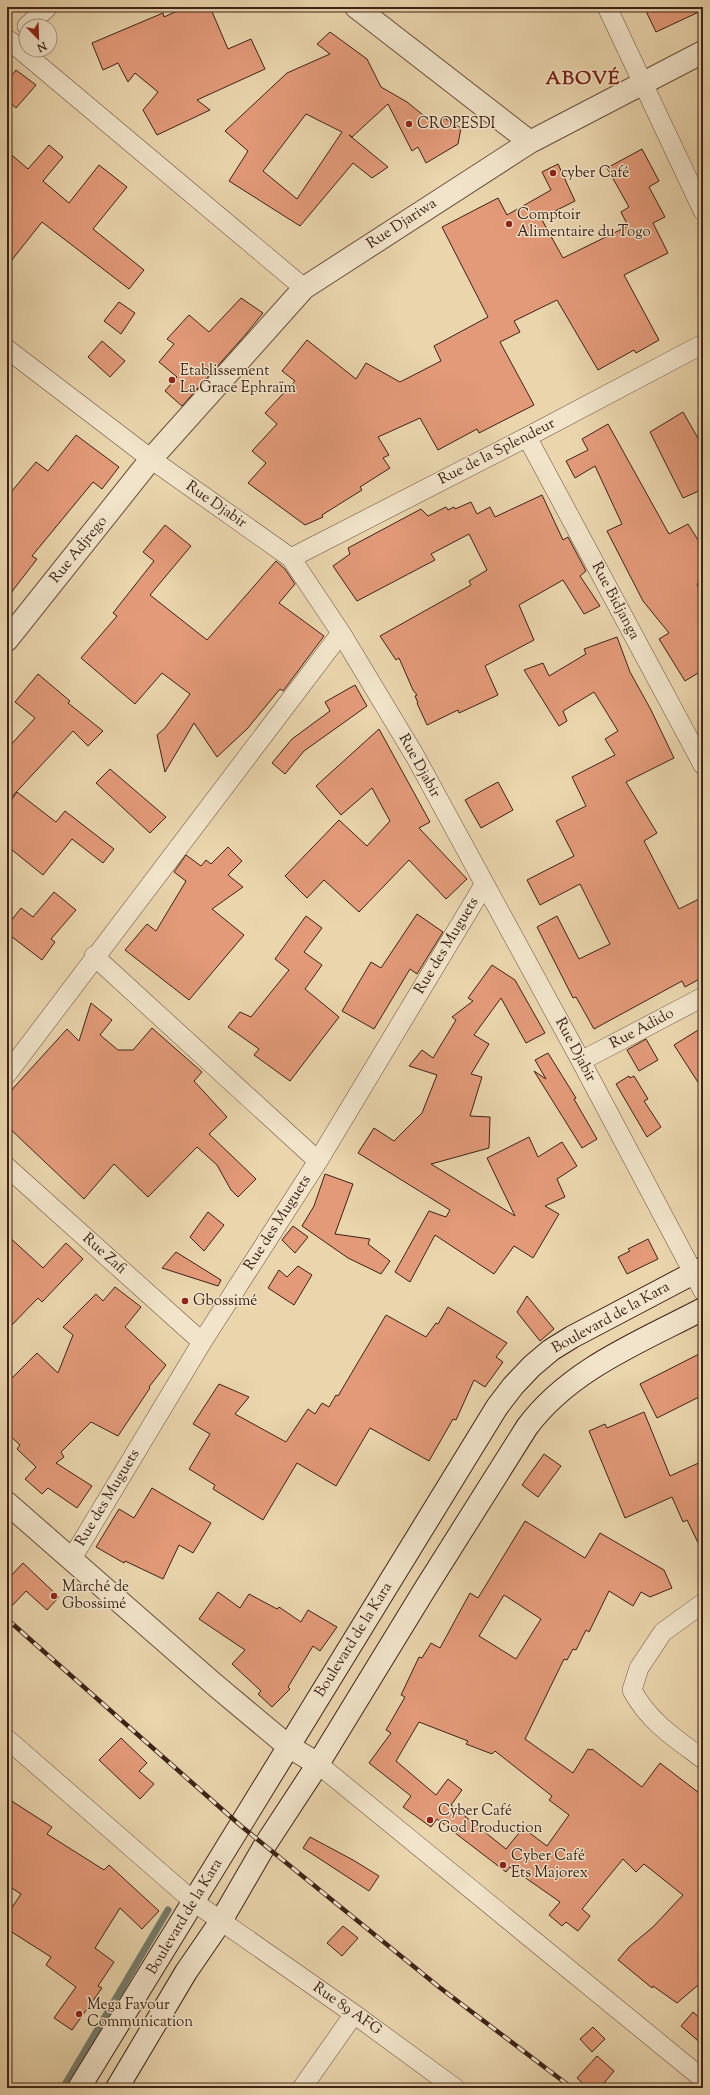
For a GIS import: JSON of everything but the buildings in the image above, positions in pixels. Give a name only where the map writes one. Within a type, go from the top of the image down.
[{"type":"main road","points":[[356,7],[530,142]]},
{"type":"main road","name":"Rue Djariwa","points":[[152,460],[304,288],[530,142],[703,52]]},
{"type":"main road","name":"Rue Adjrego","points":[[7,640],[152,460]]},
{"type":"main road","name":"Boulevard de la Kara","points":[[79,2088],[496,1408],[513,1386],[532,1366],[556,1347],[698,1270]]},
{"type":"main road","name":"Boulevard de la Kara","points":[[117,2088],[186,1972],[227,1926],[265,1845],[318,1764],[420,1596],[527,1427],[541,1409],[558,1392],[592,1368],[703,1309]]},
{"type":"main road","points":[[7,1503],[71,1560],[288,1746],[318,1764]]},
{"type":"street","points":[[35,18],[48,7]]},
{"type":"street","points":[[607,7],[703,211]]},
{"type":"street","points":[[18,33],[8,42],[304,288]]},
{"type":"street","name":"Rue de la Splendeur","points":[[291,558],[527,437],[703,344]]},
{"type":"street","name":"Rue Djabir","points":[[7,349],[152,460],[291,558],[341,633],[414,756],[581,1061],[698,1270],[703,1291]]},
{"type":"street","name":"Rue Bidjanga","points":[[527,437],[703,766]]},
{"type":"street","points":[[7,1074],[94,956],[341,633]]},
{"type":"street","name":"Rue des Muguets","points":[[71,1560],[202,1342],[318,1161],[484,885]]},
{"type":"street","points":[[94,956],[318,1161]]},
{"type":"street","name":"Rue Adido","points":[[581,1061],[703,997]]},
{"type":"street","name":"Rue Zafi","points":[[7,1167],[202,1342]]},
{"type":"street","points":[[703,1603],[663,1632],[639,1668],[632,1690],[642,1708],[658,1725],[703,1759]]},
{"type":"street","name":"Rue 89 AFG","points":[[7,1740],[194,1902],[354,2014],[455,2088]]},
{"type":"street","points":[[318,1764],[703,2079]]},
{"type":"street","points":[[302,2088],[354,2014]]},
{"type":"waterway","points":[[63,2088],[168,1910]]},
{"type":"railway","points":[[7,1619],[241,1826],[439,1987],[572,2088]]},
{"type":"place","name":"CROPESDI","points":[[409,124]]},
{"type":"place","name":"cyber Café","points":[[553,173]]},
{"type":"place","name":"Comptoir Alimentaire du Togo","points":[[509,224]]},
{"type":"place","name":"Etablissement La Grace Ephraïm","points":[[172,380]]},
{"type":"place","name":"Gbossimé","points":[[185,1301]]},
{"type":"place","name":"Marché de Gbossimé","points":[[54,1596]]},
{"type":"place","name":"Cyber Café God Production","points":[[430,1820]]},
{"type":"place","name":"Cyber Café Ets Majorex","points":[[503,1865]]},
{"type":"place","name":"Mega Favour Communication","points":[[79,2014]]},
{"type":"district","name":"ABOVÉ","points":[[583,79]]}]
